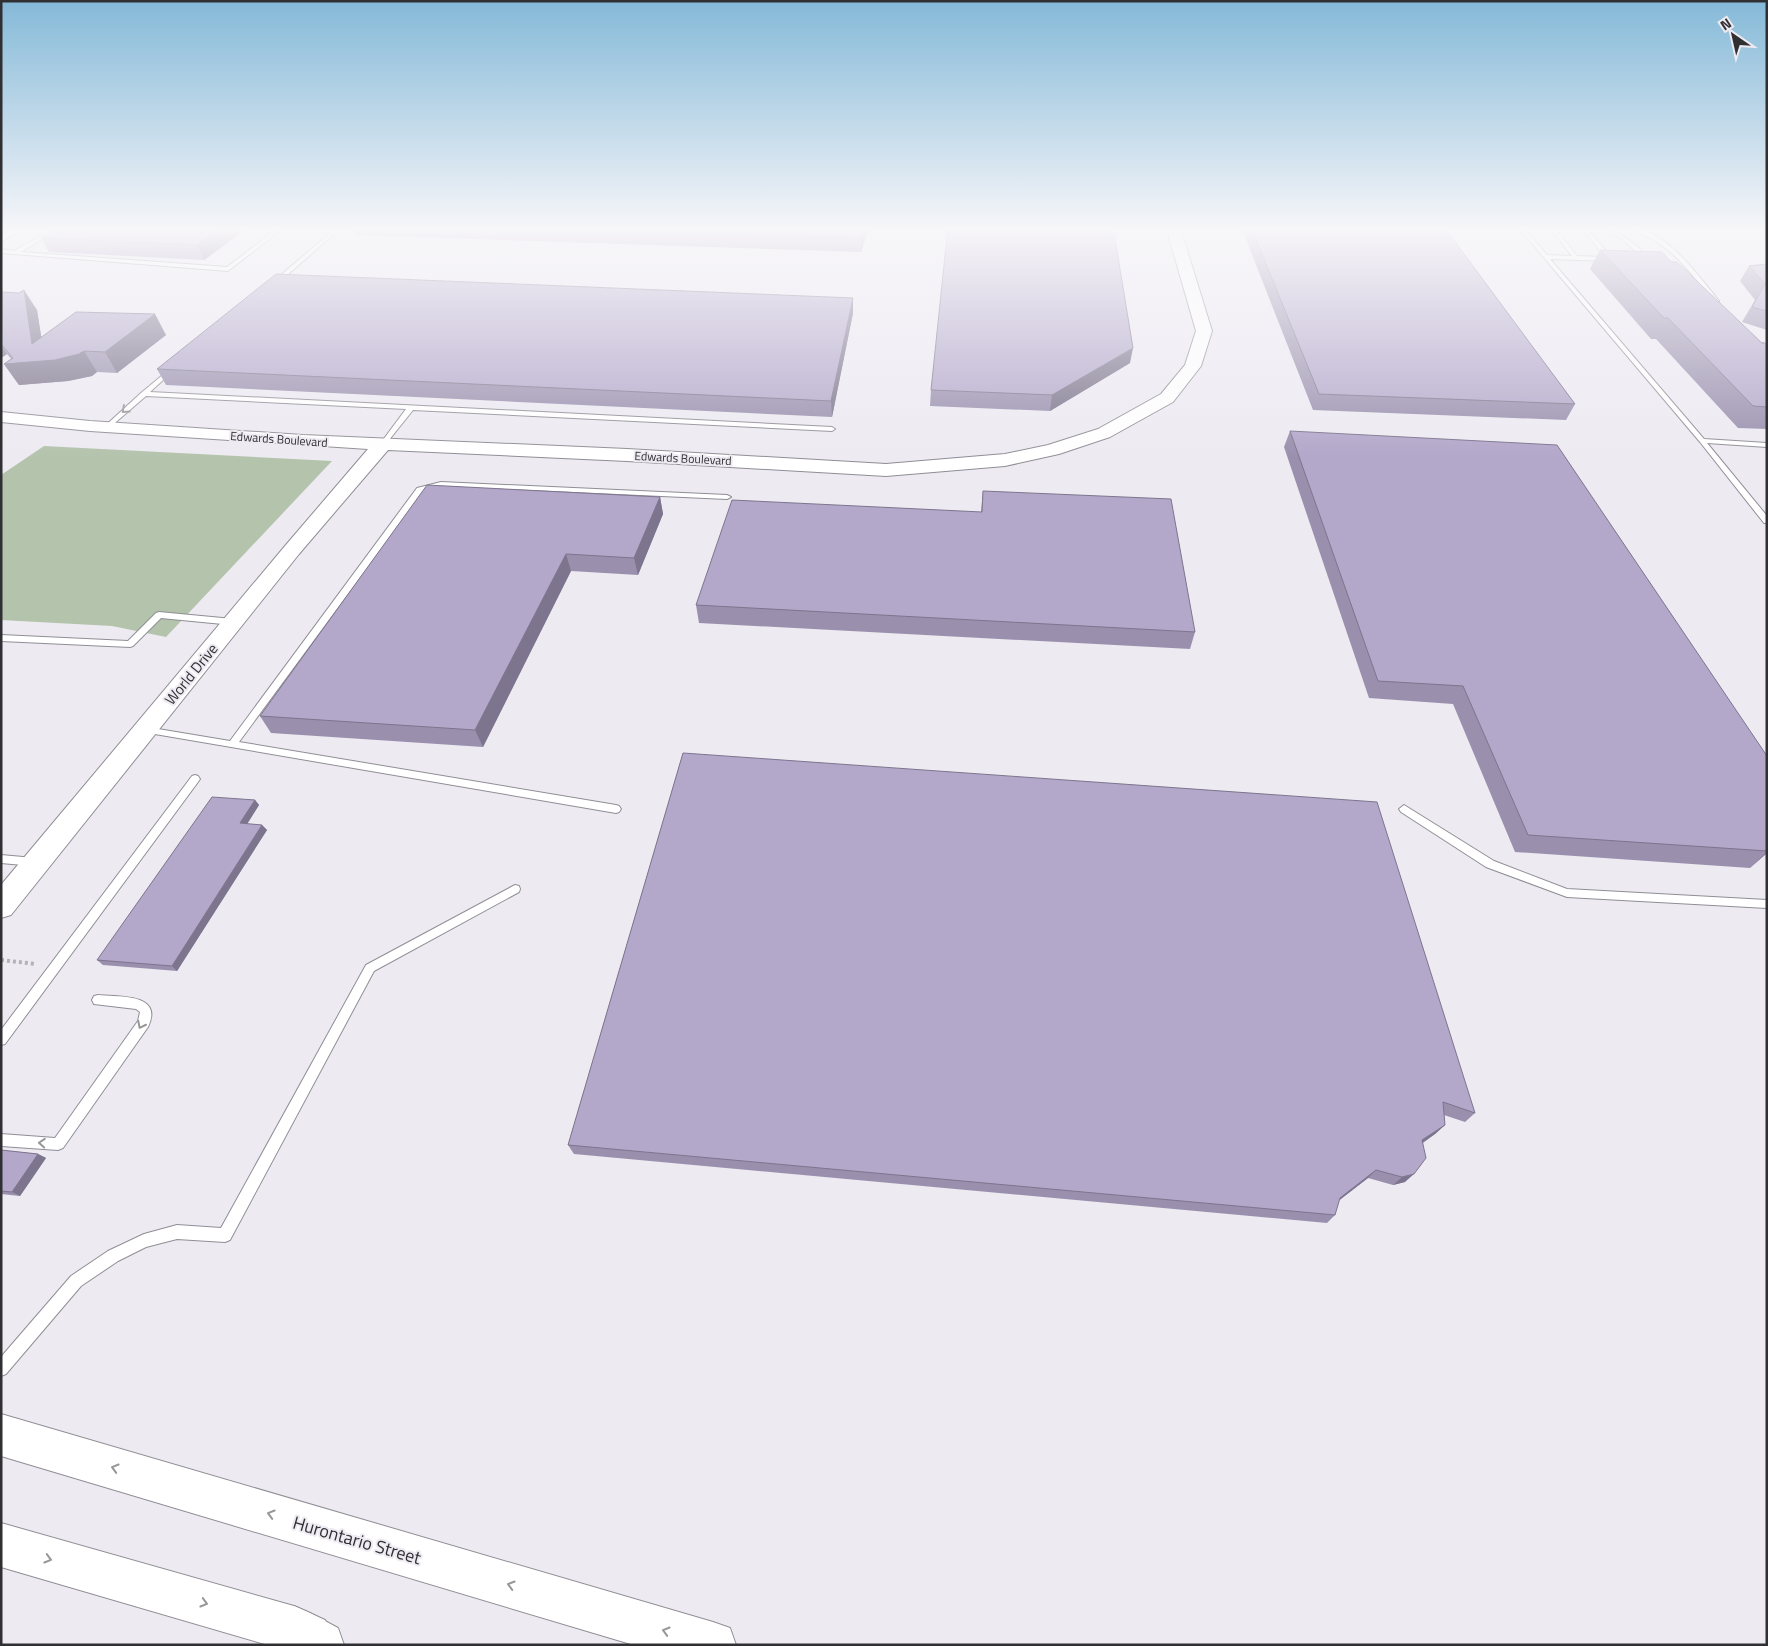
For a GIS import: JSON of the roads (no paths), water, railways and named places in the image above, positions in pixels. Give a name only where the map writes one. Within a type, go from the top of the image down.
[{"type":"street","name":"Edwards Boulevard","points":[[1,417],[106,427],[303,441],[627,455],[886,470],[1005,460],[1052,450],[1104,433],[1166,398],[1193,366],[1204,331],[1196,304]]},
{"type":"street","name":"World Drive","points":[[1,906],[233,622],[383,444]]},
{"type":"street","name":"Hurontario Street","points":[[1,1435],[713,1645]]},
{"type":"street","points":[[1,1545],[315,1640]]},
{"type":"lane","points":[[1586,304],[1767,521]]},
{"type":"lane","points":[[1719,304],[1722,307]]},
{"type":"lane","points":[[106,427],[180,363]]},
{"type":"lane","points":[[143,394],[832,429]]},
{"type":"lane","points":[[383,444],[410,409]]},
{"type":"lane","points":[[1702,441],[1767,445]]},
{"type":"lane","points":[[232,745],[420,490],[440,484],[727,497]]},
{"type":"lane","points":[[1,638],[130,644],[158,615],[233,622]]},
{"type":"lane","points":[[146,730],[616,809]]},
{"type":"lane","points":[[1,1040],[194,779]]},
{"type":"lane","points":[[1404,809],[1490,864],[1567,893],[1767,904]]},
{"type":"lane","points":[[1,859],[38,862]]},
{"type":"lane","points":[[1,1369],[76,1281],[113,1256],[144,1241],[177,1232],[225,1235],[370,968],[515,889]]},
{"type":"lane","points":[[1,1140],[58,1144],[144,1023],[146,1010],[138,1004],[98,1000]]}]
